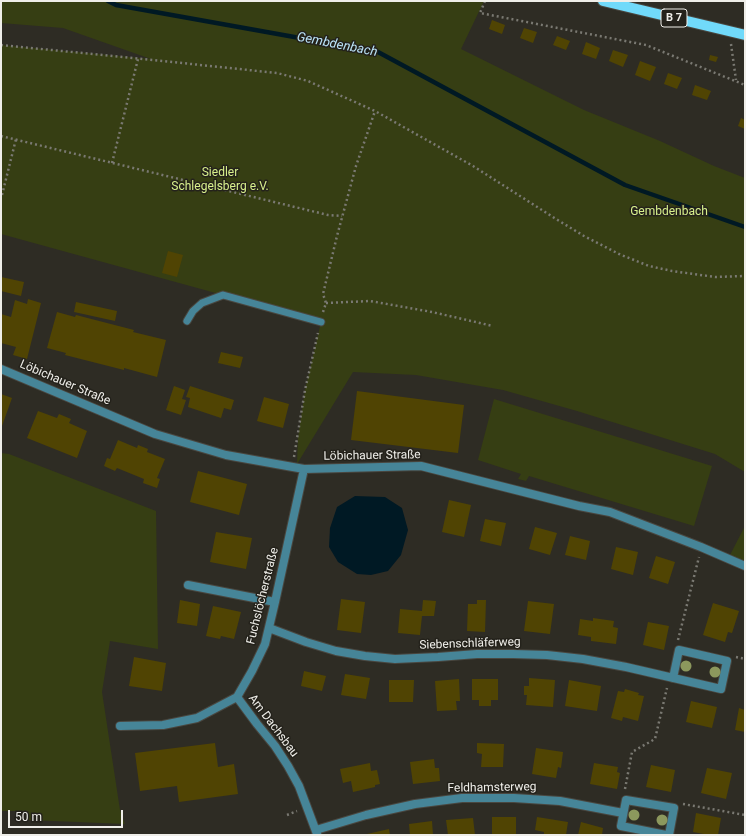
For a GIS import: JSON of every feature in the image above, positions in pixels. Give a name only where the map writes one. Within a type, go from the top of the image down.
[{"type":"main road","name":"B 7","points":[[603,1],[622,3],[745,35]]},
{"type":"street","name":"Löbichauer Straße","points":[[1,369],[155,434],[226,455],[304,469],[420,466],[579,506],[610,512],[701,547],[745,566]]},
{"type":"street","name":"Fuchslöcherstraße","points":[[237,697],[265,644],[276,602],[304,469]]},
{"type":"street","points":[[188,585],[276,602]]},
{"type":"street","name":"Siebenschläferweg","points":[[269,628],[306,642],[336,651],[365,656],[395,659],[477,654],[547,655],[583,659],[626,667],[720,689],[727,661],[679,650]]},
{"type":"street","points":[[671,677],[679,650]]},
{"type":"street","points":[[120,726],[163,725],[197,718],[237,697]]},
{"type":"street","name":"Am Dachsbau","points":[[237,697],[275,746],[288,766],[298,786],[316,832]]},
{"type":"street","name":"Feldhamsterweg","points":[[316,832],[366,815],[415,804],[462,798],[514,798],[552,801],[623,813]]},
{"type":"street","points":[[666,835],[621,826],[626,800],[674,808],[669,835]]},
{"type":"lane","points":[[187,321],[193,311],[202,303],[223,295],[321,322]]},
{"type":"path","points":[[485,1],[480,13],[646,45],[745,84]]},
{"type":"path","points":[[729,31],[736,81]]},
{"type":"path","points":[[1,45],[277,73],[308,81],[375,111],[472,166],[584,236],[619,254],[649,266],[672,271],[715,277],[745,276]]},
{"type":"path","points":[[112,163],[138,59]]},
{"type":"path","points":[[292,468],[305,390],[326,303],[323,294],[336,236],[356,166],[375,111]]},
{"type":"path","points":[[1,136],[328,215],[342,216]]},
{"type":"path","points":[[2,195],[16,140]]},
{"type":"path","points":[[326,303],[370,301],[432,312],[493,326]]},
{"type":"path","points":[[679,650],[678,639],[701,547]]},
{"type":"path","points":[[626,800],[625,791],[632,752],[655,739],[671,677]]},
{"type":"path","points":[[674,808],[684,803],[745,815]]},
{"type":"path","points":[[286,815],[294,812]]},
{"type":"green space","name":"Siedler Schlegelsberg e.V.","points":[[1,1],[484,1],[461,49],[584,110],[745,178],[745,472],[715,454],[577,411],[503,390],[416,375],[353,372],[297,464],[298,438],[305,390],[321,322],[1,234],[1,45],[151,59],[63,28],[1,23]]},
{"type":"green space","points":[[494,399],[712,466],[694,526],[529,476],[526,481],[518,479],[521,474],[478,460]]},
{"type":"green space","points":[[1,453],[9,454],[156,511],[158,649],[110,641],[102,692],[120,810],[125,824],[29,820],[27,811],[1,811]]},
{"type":"green space","points":[[745,526],[745,561],[730,555]]},
{"type":"water","points":[[355,496],[385,497],[402,508],[408,530],[401,555],[388,571],[371,575],[357,574],[338,562],[329,547],[330,528],[337,507]]},
{"type":"building","points":[[492,20],[505,25],[502,34],[489,29]]},
{"type":"building","points":[[524,28],[537,32],[533,43],[520,38]]},
{"type":"building","points":[[557,36],[570,41],[566,50],[553,45]]},
{"type":"building","points":[[586,42],[600,48],[596,59],[582,54]]},
{"type":"building","points":[[613,50],[628,55],[623,67],[609,61]]},
{"type":"building","points":[[710,55],[718,57],[716,62],[709,60]]},
{"type":"building","points":[[640,61],[656,67],[650,81],[635,75]]},
{"type":"building","points":[[668,73],[682,78],[677,89],[664,84]]},
{"type":"building","points":[[695,85],[711,91],[707,100],[692,95]]},
{"type":"building","points":[[741,118],[745,120],[745,129],[738,126]]},
{"type":"building","points":[[168,251],[183,255],[177,277],[162,273]]},
{"type":"building","points":[[1,277],[24,282],[21,296],[1,291]]},
{"type":"building","points":[[28,299],[41,303],[27,359],[13,355],[16,347],[1,343],[1,314],[11,317],[15,300],[27,304]]},
{"type":"building","points":[[76,302],[117,311],[115,321],[74,312]]},
{"type":"building","points":[[57,312],[75,317],[76,315],[166,340],[157,377],[65,355],[66,353],[47,348]]},
{"type":"building","points":[[221,352],[243,357],[240,368],[218,363]]},
{"type":"building","points":[[174,386],[185,390],[182,399],[186,400],[181,415],[166,410]]},
{"type":"building","points":[[190,386],[234,400],[231,410],[224,408],[221,418],[188,407],[190,398],[186,397]]},
{"type":"building","points":[[357,391],[464,405],[458,453],[351,440]]},
{"type":"building","points":[[1,394],[12,398],[2,426],[1,425]]},
{"type":"building","points":[[264,397],[289,404],[283,428],[257,421]]},
{"type":"building","points":[[38,411],[57,418],[59,414],[71,419],[69,423],[87,431],[77,458],[27,438]]},
{"type":"building","points":[[118,440],[137,448],[138,445],[148,449],[147,452],[165,459],[157,478],[160,479],[157,488],[143,483],[144,479],[117,468],[115,471],[104,466],[107,458],[110,459]]},
{"type":"building","points":[[198,471],[247,484],[239,515],[190,502]]},
{"type":"building","points":[[449,500],[471,505],[464,537],[442,532]]},
{"type":"building","points":[[485,519],[506,523],[501,546],[480,541]]},
{"type":"building","points":[[535,527],[557,533],[550,555],[529,549]]},
{"type":"building","points":[[216,532],[252,538],[246,569],[210,562]]},
{"type":"building","points":[[570,536],[590,541],[586,560],[565,555]]},
{"type":"building","points":[[616,547],[638,552],[633,575],[611,569]]},
{"type":"building","points":[[656,556],[675,562],[668,584],[649,578]]},
{"type":"building","points":[[341,599],[365,602],[361,633],[337,630]]},
{"type":"building","points":[[180,600],[200,604],[197,626],[177,623]]},
{"type":"building","points":[[423,600],[436,601],[434,616],[422,616],[420,635],[398,633],[400,609],[422,611]]},
{"type":"building","points":[[477,600],[486,600],[485,632],[467,631],[468,604],[477,604]]},
{"type":"building","points":[[528,601],[554,604],[550,634],[524,631]]},
{"type":"building","points":[[713,603],[739,611],[732,633],[728,632],[725,642],[703,635]]},
{"type":"building","points":[[213,606],[241,612],[234,639],[221,636],[220,639],[206,636]]},
{"type":"building","points":[[593,618],[614,621],[613,627],[618,628],[616,644],[591,641],[591,637],[578,635],[580,619],[593,621]]},
{"type":"building","points":[[648,622],[669,626],[664,650],[643,645]]},
{"type":"building","points":[[134,657],[166,663],[162,691],[129,686]]},
{"type":"building","points":[[304,671],[326,676],[322,691],[301,686]]},
{"type":"building","points":[[345,674],[370,678],[366,699],[341,695]]},
{"type":"building","points":[[529,678],[555,680],[553,707],[526,705],[527,695],[524,695],[524,686],[529,686]]},
{"type":"building","points":[[459,679],[460,701],[456,701],[457,710],[437,711],[435,681]]},
{"type":"building","points":[[472,679],[498,679],[498,700],[491,700],[491,706],[479,706],[479,700],[472,700]]},
{"type":"building","points":[[389,680],[414,680],[413,702],[389,702]]},
{"type":"building","points":[[569,680],[601,686],[597,711],[565,706]]},
{"type":"building","points":[[625,689],[644,696],[638,721],[623,717],[622,721],[611,718],[618,691],[624,692]]},
{"type":"building","points":[[691,701],[717,707],[712,728],[686,722]]},
{"type":"building","points":[[739,708],[745,710],[745,732],[735,730]]},
{"type":"building","points":[[215,743],[218,767],[234,764],[238,794],[179,802],[177,786],[140,791],[135,753]]},
{"type":"building","points":[[477,743],[504,744],[503,767],[481,767],[482,754],[477,753]]},
{"type":"building","points":[[536,748],[563,752],[561,768],[558,767],[556,778],[532,774]]},
{"type":"building","points":[[434,759],[435,768],[439,768],[440,781],[413,784],[410,762]]},
{"type":"building","points":[[370,763],[371,771],[377,770],[380,784],[375,785],[375,787],[353,792],[351,781],[343,783],[340,769]]},
{"type":"building","points":[[594,763],[618,767],[617,772],[620,773],[617,789],[590,784]]},
{"type":"building","points":[[651,765],[675,770],[671,792],[646,787]]},
{"type":"building","points":[[707,768],[732,773],[726,799],[701,793]]},
{"type":"building","points":[[696,813],[721,818],[718,835],[693,832]]},
{"type":"building","points":[[492,817],[516,817],[516,835],[492,835]]},
{"type":"building","points":[[537,817],[568,822],[566,835],[544,835],[544,832],[535,830]]},
{"type":"building","points":[[473,818],[475,835],[448,835],[446,820]]},
{"type":"building","points":[[432,821],[433,835],[410,835],[409,824]]},
{"type":"building","points":[[581,822],[603,828],[602,835],[578,835]]},
{"type":"building","points":[[389,829],[390,835],[367,834]]},
{"type":"waterway","name":"Gembdenbach","points":[[108,1],[116,5],[378,52],[625,185],[745,227]]}]
